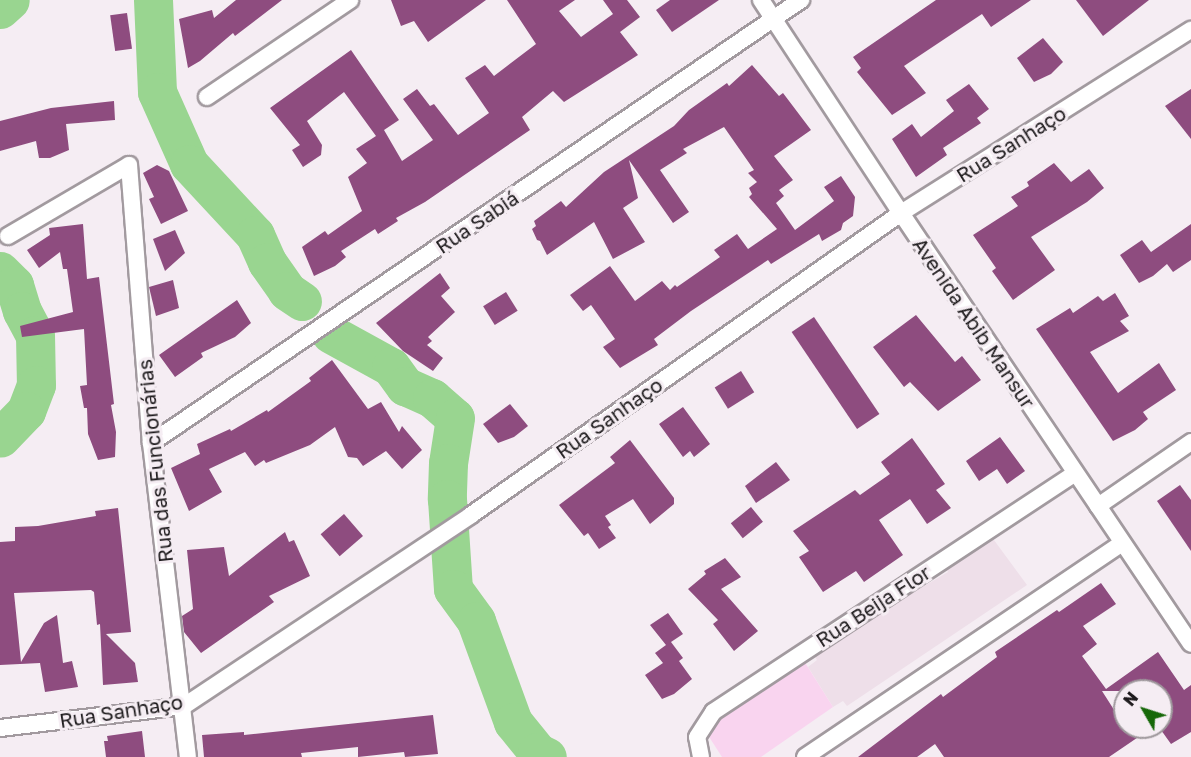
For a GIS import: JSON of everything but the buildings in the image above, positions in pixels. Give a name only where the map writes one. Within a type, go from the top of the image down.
[{"type":"street","points":[[207,97],[350,0]]},
{"type":"street","name":"Avenida Abib Mansur","points":[[761,0],[900,213],[1191,644]]},
{"type":"street","name":"Rua Sabiá","points":[[151,443],[801,0]]},
{"type":"street","name":"Rua Sanhaço","points":[[0,728],[184,706],[471,515],[900,213],[1191,30]]},
{"type":"street","name":"Rua das Funcionárias","points":[[8,236],[129,165],[151,443],[184,706],[188,757]]},
{"type":"street","points":[[1098,506],[1191,442]]},
{"type":"street","name":"Rua Beija Flor","points":[[701,757],[697,737],[713,712],[1076,473]]},
{"type":"street","points":[[805,757],[1122,543]]},
{"type":"shaded area","points":[[991,536],[1027,585],[847,706],[843,701],[833,707],[808,667],[817,660],[814,655],[920,583],[926,585],[948,572],[945,565]]},
{"type":"shaded area","points":[[804,661],[833,707],[761,757],[722,757],[704,729]]},
{"type":"waterway","points":[[0,9],[10,0]]},
{"type":"waterway","points":[[153,0],[157,92],[189,164],[255,235],[267,262],[287,291],[302,301]]},
{"type":"waterway","points":[[0,271],[14,285],[22,311],[35,335],[36,385],[26,411],[0,438]]},
{"type":"waterway","points":[[331,334],[391,367],[405,386],[432,398],[455,418],[448,463],[447,499],[453,589],[476,621],[513,722],[537,752],[547,757]]}]
